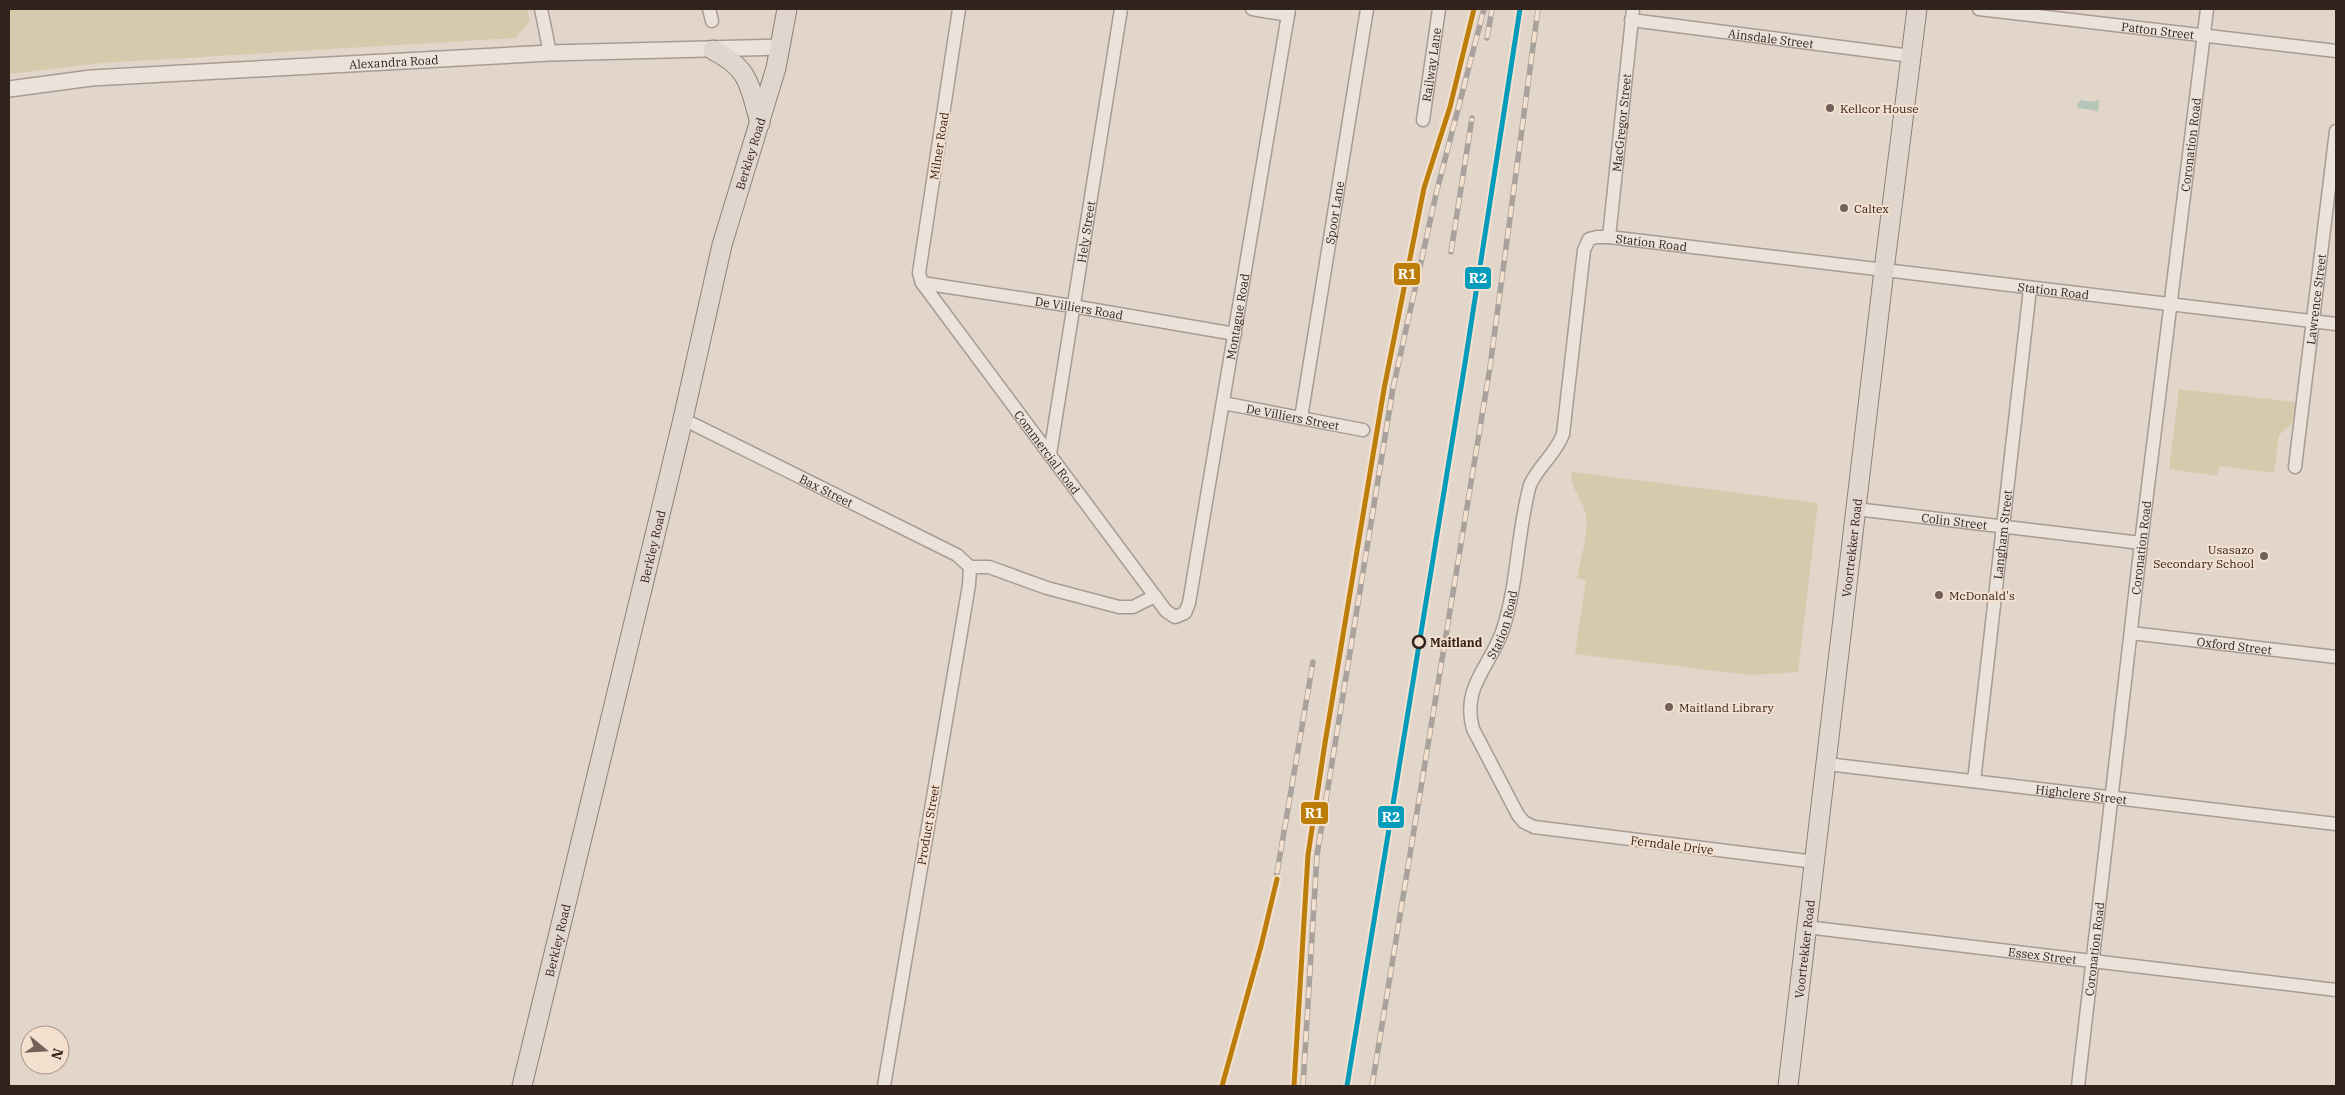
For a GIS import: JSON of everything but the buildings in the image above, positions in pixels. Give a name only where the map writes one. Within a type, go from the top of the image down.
[{"type":"main road","name":"Berkley Road","points":[[522,1086],[683,419],[722,245],[760,123],[780,47],[787,9]]},
{"type":"main road","name":"Voortrekker Road","points":[[1788,1086],[1884,270],[1917,9]]},
{"type":"main road","points":[[713,50],[731,59],[742,70],[749,83],[760,123]]},
{"type":"street","points":[[541,9],[550,53]]},
{"type":"street","name":"Milner Road","points":[[922,283],[919,273],[960,9]]},
{"type":"street","name":"Hely Street","points":[[1050,454],[1072,306],[1121,9]]},
{"type":"street","points":[[1252,9],[1288,12]]},
{"type":"street","name":"Spoor Lane","points":[[1301,418],[1367,9]]},
{"type":"street","name":"Railway Lane","points":[[1423,120],[1439,9]]},
{"type":"street","name":"Patton Street","points":[[1980,9],[2336,51]]},
{"type":"street","name":"Coronation Road","points":[[2078,1086],[2141,543],[2207,9]]},
{"type":"street","name":"Montague Road","points":[[1175,617],[1185,613],[1189,603],[1288,12]]},
{"type":"street","name":"Ainsdale Street","points":[[1632,14],[1911,56]]},
{"type":"street","name":"MacGregor Street","points":[[1609,238],[1632,14]]},
{"type":"street","name":"Alexandra Road","points":[[9,89],[91,78],[550,53],[780,47]]},
{"type":"street","name":"Lawrence Street","points":[[2295,467],[2336,131]]},
{"type":"street","name":"Station Road","points":[[1529,825],[1521,819],[1506,794],[1473,729],[1470,714],[1470,698],[1503,630],[1530,485],[1535,474],[1558,446],[1563,434],[1584,246],[1593,237],[2336,324]]},
{"type":"street","name":"De Villiers Road","points":[[922,283],[1235,334]]},
{"type":"street","name":"Commercial Road","points":[[922,283],[1166,611],[1175,617]]},
{"type":"street","name":"Langham Street","points":[[1974,781],[2030,289]]},
{"type":"street","name":"De Villiers Street","points":[[1223,403],[1363,430]]},
{"type":"street","name":"Bax Street","points":[[683,419],[957,555],[969,566]]},
{"type":"street","name":"Colin Street","points":[[1856,509],[2141,543]]},
{"type":"street","points":[[969,566],[989,566],[1047,588],[1120,607],[1133,607],[1155,596]]},
{"type":"street","name":"Product Street","points":[[884,1086],[967,595],[969,566]]},
{"type":"street","name":"Oxford Street","points":[[2131,633],[2336,657]]},
{"type":"street","name":"Highclere Street","points":[[1827,764],[2112,796],[2336,824]]},
{"type":"street","name":"Ferndale Drive","points":[[1529,825],[1539,829],[1815,862]]},
{"type":"street","name":"Essex Street","points":[[1806,928],[2336,990]]},
{"type":"shaded area","points":[[9,9],[527,9],[530,20],[516,38],[101,63],[9,74]]},
{"type":"shaded area","points":[[2081,100],[2091,102],[2099,100],[2098,111],[2078,108],[2077,104]]},
{"type":"shaded area","points":[[2179,389],[2296,402],[2293,423],[2279,435],[2274,473],[2219,466],[2217,476],[2169,469]]},
{"type":"shaded area","points":[[1572,472],[1818,503],[1798,672],[1750,675],[1575,654],[1586,580],[1577,578],[1587,523],[1583,504],[1573,484]]},
{"type":"railway","points":[[1294,1086],[1308,855],[1384,389],[1424,188],[1450,107],[1474,9]]},
{"type":"railway","points":[[1303,1086],[1317,855],[1393,388],[1437,190],[1484,9]]},
{"type":"railway","points":[[1487,38],[1492,9]]},
{"type":"railway","points":[[1347,1086],[1465,363],[1520,9]]},
{"type":"railway","points":[[1372,1086],[1490,367],[1538,9]]},
{"type":"railway","points":[[1451,252],[1472,118]]},
{"type":"railway","points":[[1222,1086],[1271,908],[1313,662]]},
{"type":"transit line","name":"R1","points":[[1294,1086],[1308,855],[1384,389],[1424,188],[1450,107],[1474,9]]},
{"type":"transit line","name":"R2","points":[[1347,1086],[1465,363],[1520,9]]},
{"type":"transit line","name":"R1","points":[[1222,1086],[1261,946],[1277,879]]},
{"type":"place","name":"Kellcor House","points":[[1830,108]]},
{"type":"place","name":"Caltex","points":[[1844,208]]},
{"type":"place","name":"Usasazo Secondary School","points":[[2264,556]]},
{"type":"place","name":"McDonald's","points":[[1939,595]]},
{"type":"place","name":"Maitland","points":[[1419,642]]},
{"type":"place","name":"Maitland Library","points":[[1669,707]]}]
